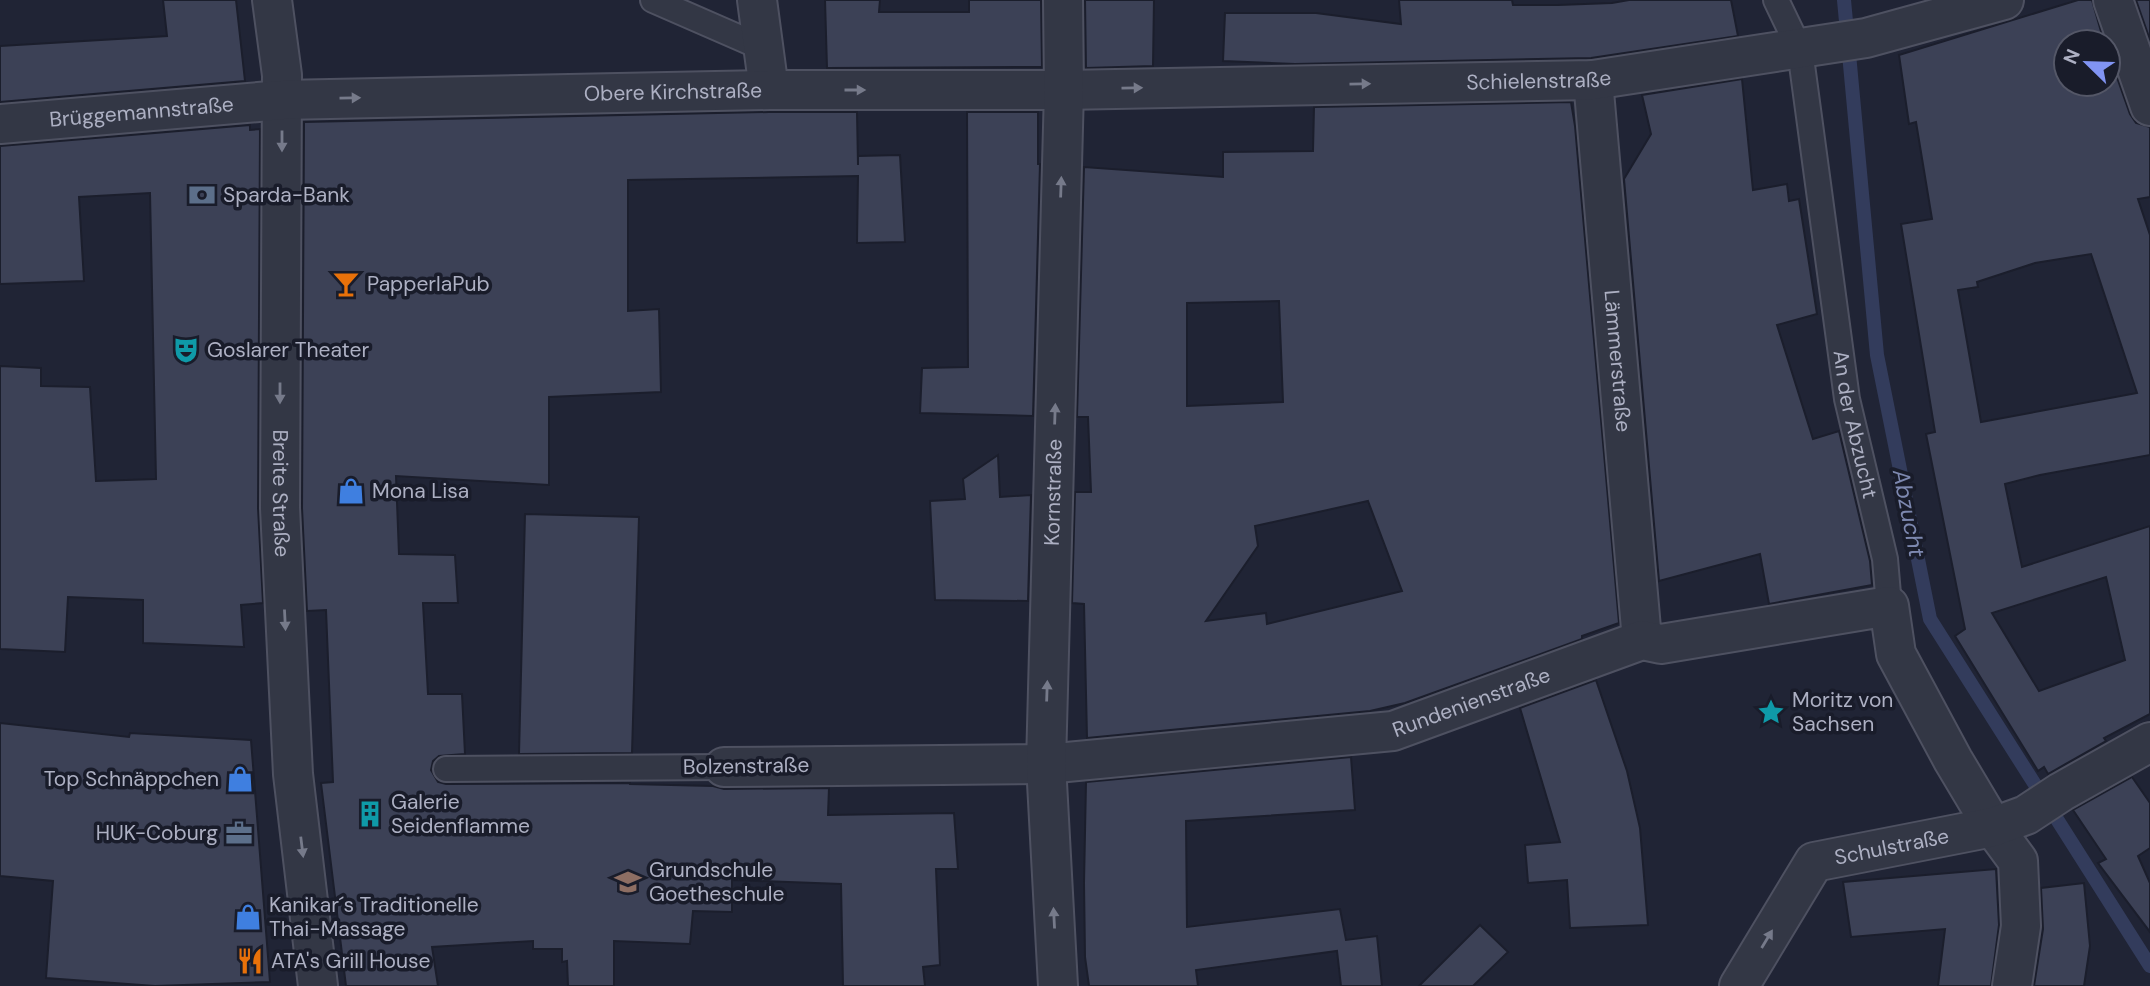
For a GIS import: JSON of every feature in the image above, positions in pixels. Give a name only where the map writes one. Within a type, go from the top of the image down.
[{"type":"street","name":"Breite Straße","points":[[272,0],[282,75],[280,508],[293,774],[318,986]]},
{"type":"street","points":[[757,0],[769,90]]},
{"type":"street","name":"Kornstraße","points":[[1058,986],[1045,764],[1064,90],[1063,0]]},
{"type":"street","name":"Schielenstraße","points":[[1064,90],[1593,80],[1866,38],[2004,0]]},
{"type":"street","points":[[2113,0],[2150,106]]},
{"type":"street","name":"Lämmerstraße","points":[[1593,80],[1642,640]]},
{"type":"street","name":"Obere Kirchstraße","points":[[282,100],[769,90],[1064,90]]},
{"type":"street","name":"Brüggemannstraße","points":[[0,124],[282,100]]},
{"type":"street","name":"Rundenienstraße","points":[[1045,764],[1393,731],[1642,640],[1661,643],[1889,606]]},
{"type":"street","name":"An der Abzucht","points":[[1889,606],[1896,654],[1953,760],[2009,821],[2018,861],[2021,926],[2012,986]]},
{"type":"street","points":[[2009,821],[2150,742]]},
{"type":"street","name":"Bolzenstraße","points":[[724,767],[1045,764]]},
{"type":"street","name":"Schulstraße","points":[[1739,986],[1814,862],[2009,821]]},
{"type":"lane","points":[[653,0],[763,48]]},
{"type":"lane","name":"An der Abzucht","points":[[1776,0],[1814,47],[1847,399],[1885,559],[1889,606]]},
{"type":"lane","name":"Bolzenstraße","points":[[446,769],[724,767]]},
{"type":"building","points":[[163,0],[236,0],[245,81],[0,102],[0,46],[167,36]]},
{"type":"building","points":[[825,0],[880,0],[879,12],[969,12],[969,0],[1041,0],[1042,67],[827,68]]},
{"type":"building","points":[[1085,0],[1154,0],[1153,66],[1086,68]]},
{"type":"building","points":[[1399,0],[1512,0],[1513,5],[1558,5],[1629,0],[1731,0],[1738,36],[1591,58],[1295,64],[1223,61],[1225,13],[1316,13],[1401,24]]},
{"type":"building","points":[[2078,0],[2092,0],[2100,28],[2052,28],[2052,98],[2122,98],[2122,91],[2136,123],[2150,127],[2150,197],[2138,199],[2150,235],[2150,455],[2005,484],[2022,567],[2150,526],[2150,714],[2104,738],[2106,741],[2048,774],[2044,767],[2038,771],[1955,636],[1965,629],[1926,434],[1935,432],[1901,224],[1932,219],[1916,122],[1909,124],[1899,55]],"holes":[[[2091,254],[2137,393],[1981,422],[1958,290],[1978,287],[1977,282],[2035,263]],[[2106,577],[2125,660],[2039,691],[1992,613]]]},
{"type":"building","points":[[2136,0],[2150,0],[2150,40]]},
{"type":"building","points":[[1742,79],[1753,190],[1787,184],[1789,201],[1799,199],[1817,314],[1777,325],[1813,439],[1839,431],[1870,561],[1872,585],[1769,604],[1760,554],[1659,581],[1624,179],[1651,134],[1642,95]]},
{"type":"building","points":[[1571,102],[1619,623],[1405,703],[1370,711],[1087,738],[1084,604],[1072,603],[1075,492],[1091,492],[1088,417],[1077,417],[1084,167],[1223,177],[1223,152],[1313,151],[1314,107]],"holes":[[[1279,301],[1283,402],[1187,406],[1187,303]],[[1368,501],[1402,591],[1267,624],[1266,613],[1206,621],[1258,546],[1255,526]]]},
{"type":"building","points":[[857,112],[858,165],[858,156],[900,155],[905,242],[857,243],[858,176],[628,180],[628,311],[659,309],[661,392],[549,397],[549,485],[396,476],[399,554],[455,555],[458,603],[423,603],[428,694],[462,694],[465,754],[439,756],[433,761],[431,770],[438,782],[446,784],[630,783],[713,786],[724,789],[829,788],[828,815],[954,813],[958,869],[936,869],[940,965],[923,967],[925,986],[843,986],[841,884],[732,880],[732,912],[693,911],[690,944],[614,941],[614,986],[568,986],[567,961],[562,962],[562,949],[533,949],[533,941],[432,947],[438,986],[346,986],[321,783],[333,782],[326,610],[307,611],[302,508],[304,122]]},
{"type":"building","points":[[967,112],[1038,112],[1040,164],[1033,416],[920,413],[922,368],[968,367]]},
{"type":"building","points":[[250,125],[250,130],[260,129],[258,508],[263,603],[241,605],[244,647],[143,643],[143,600],[68,597],[65,652],[0,649],[0,366],[41,368],[41,386],[90,387],[96,481],[156,479],[150,193],[79,197],[84,281],[0,284],[0,146]]},
{"type":"building","points":[[998,455],[1000,497],[1031,495],[1028,601],[935,600],[930,501],[965,499],[963,479]]},
{"type":"building","points":[[525,514],[639,517],[632,753],[519,754]]},
{"type":"building","points":[[1596,680],[1627,771],[1640,828],[1648,925],[1570,928],[1567,880],[1528,883],[1525,845],[1560,842],[1520,708]]},
{"type":"building","points":[[0,723],[129,737],[130,733],[251,740],[270,982],[155,986],[46,978],[53,881],[0,876]]},
{"type":"building","points":[[1351,757],[1355,810],[1186,821],[1187,927],[1340,909],[1346,940],[1377,936],[1382,986],[1341,986],[1337,951],[1196,970],[1198,986],[1089,986],[1085,957],[1086,782]]},
{"type":"building","points":[[2132,777],[2150,803],[2150,848],[2138,856],[2150,883],[2150,932],[2098,863],[2106,859],[2073,810]]},
{"type":"building","points":[[1996,869],[1999,925],[1991,986],[1938,986],[1945,929],[1851,937],[1843,882]]},
{"type":"building","points":[[2084,883],[2090,946],[2084,986],[2034,986],[2043,929],[2041,888]]},
{"type":"building","points":[[1480,925],[1508,952],[1473,986],[1419,986]]},
{"type":"waterway","name":"Abzucht","points":[[1844,0],[1877,355],[1930,619],[2150,966]]},
{"type":"place","name":"Sparda-Bank","points":[[202,195]]},
{"type":"place","name":"PapperlaPub","points":[[346,284]]},
{"type":"place","name":"Goslarer Theater","points":[[186,350]]},
{"type":"place","name":"Mona Lisa","points":[[351,491]]},
{"type":"place","name":"Moritz von Sachsen","points":[[1771,712]]},
{"type":"place","name":"Top Schnäppchen","points":[[240,779]]},
{"type":"place","name":"Galerie Seidenflamme","points":[[370,814]]},
{"type":"place","name":"HUK-Coburg","points":[[239,833]]},
{"type":"place","name":"Grundschule Goetheschule","points":[[628,882]]},
{"type":"place","name":"Kanikar´s Traditionelle Thai-Massage","points":[[248,917]]},
{"type":"place","name":"ATA's Grill House","points":[[250,961]]}]
